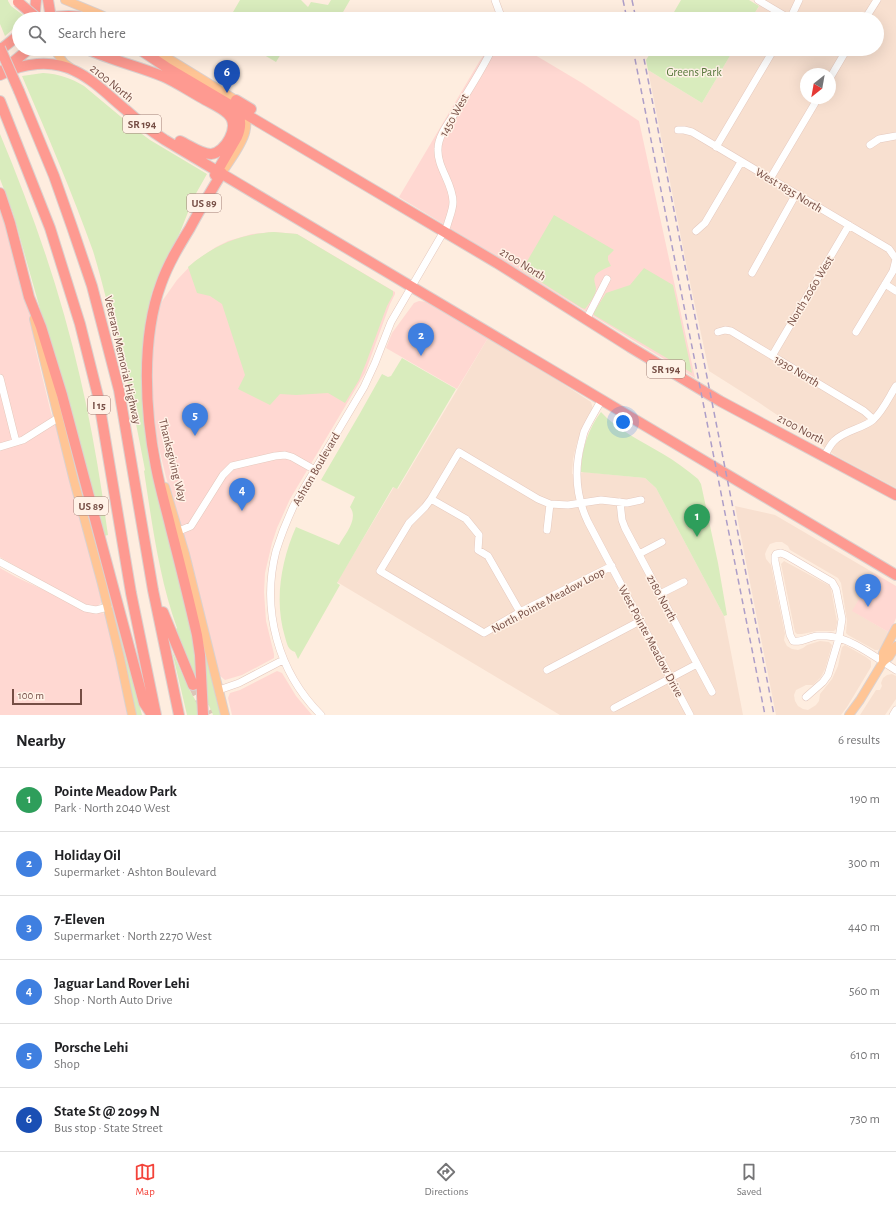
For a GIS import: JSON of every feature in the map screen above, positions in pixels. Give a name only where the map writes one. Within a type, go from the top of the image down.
[{"type":"highway","points":[[35,12],[36,0]]},
{"type":"highway","points":[[47,12],[48,0]]},
{"type":"highway","points":[[17,1],[30,12]]},
{"type":"highway","points":[[0,49],[12,40]]},
{"type":"highway","name":"Veterans Memorial Highway","points":[[0,49],[19,90],[54,176],[92,286],[120,390],[153,590],[179,715]]},
{"type":"highway","points":[[0,74],[21,56]]},
{"type":"highway","points":[[106,56],[162,76],[172,78],[210,96],[232,102],[310,147],[344,172]]},
{"type":"highway","name":"2100 North","points":[[150,56],[166,67],[232,102],[245,113],[497,263],[586,320],[720,401],[896,495]]},
{"type":"highway","name":"2100 North","points":[[0,74],[17,68],[38,64],[60,66],[73,70],[100,88],[151,130],[896,575]]},
{"type":"highway","points":[[100,88],[143,120],[171,137],[206,153],[211,154],[220,150],[233,131],[233,122],[230,116],[226,112],[162,76]]},
{"type":"highway","name":"Thanksgiving Way","points":[[151,434],[148,398],[148,346],[152,314],[166,271],[186,234],[196,207],[220,172],[240,130],[239,115],[232,102]]},
{"type":"highway","name":"I 15","points":[[1,103],[50,228],[80,324],[98,396],[131,593],[156,715]]},
{"type":"highway","name":"US 89","points":[[0,193],[10,223],[29,297],[41,327],[62,395],[144,703],[152,715]]},
{"type":"highway","points":[[151,434],[158,477],[197,635],[200,655],[203,715]]},
{"type":"highway","points":[[153,590],[193,685]]},
{"type":"main road","points":[[36,0],[43,12]]},
{"type":"main road","points":[[65,0],[94,12]]},
{"type":"main road","points":[[59,56],[64,63],[73,70]]},
{"type":"main road","points":[[163,56],[232,102]]},
{"type":"main road","points":[[220,172],[245,134],[247,123],[245,113]]},
{"type":"main road","points":[[29,297],[74,481],[108,607],[132,715]]},
{"type":"main road","name":"Thanksgiving Way","points":[[151,434],[162,478],[178,531],[225,715]]},
{"type":"main road","points":[[883,662],[883,653],[896,628]]},
{"type":"main road","points":[[849,715],[883,662],[890,657],[896,646]]},
{"type":"street","points":[[495,0],[499,12]]},
{"type":"street","points":[[758,0],[778,12]]},
{"type":"street","points":[[793,12],[799,0]]},
{"type":"street","points":[[869,12],[876,0]]},
{"type":"street","name":"1450 West","points":[[444,231],[451,212],[453,201],[449,184],[438,158],[438,143],[488,56]]},
{"type":"street","points":[[716,147],[770,56]]},
{"type":"street","points":[[836,68],[843,56]]},
{"type":"street","points":[[770,179],[814,104]]},
{"type":"street","name":"West 1835 North","points":[[678,130],[689,131],[889,249],[896,258]]},
{"type":"street","points":[[870,145],[879,139],[896,136]]},
{"type":"street","points":[[696,231],[705,223],[741,162]]},
{"type":"street","points":[[752,273],[796,194]]},
{"type":"street","name":"North 2060 West","points":[[772,356],[849,225]]},
{"type":"street","name":"Ashton Boulevard","points":[[321,715],[297,686],[283,660],[273,624],[271,604],[272,573],[277,549],[294,505],[366,383],[376,363],[391,322],[444,231]]},
{"type":"street","points":[[856,332],[893,271],[896,258]]},
{"type":"street","points":[[586,320],[607,279]]},
{"type":"street","points":[[885,284],[896,290]]},
{"type":"street","name":"1930 North","points":[[718,332],[725,330],[731,331],[864,410],[873,419]]},
{"type":"street","points":[[0,378],[16,442]]},
{"type":"street","points":[[824,457],[837,438],[865,425],[873,419],[893,397],[896,386]]},
{"type":"street","name":"West Pointe Meadow Drive","points":[[602,399],[584,433],[579,452],[576,473],[577,488],[581,503],[586,518],[690,715]]},
{"type":"street","points":[[0,447],[28,437],[58,418]]},
{"type":"street","points":[[520,612],[488,556],[478,550],[479,534],[466,519],[431,499],[460,452],[538,499],[550,504],[568,505],[601,500],[627,503],[641,500]]},
{"type":"street","points":[[178,531],[191,526],[223,475],[232,466],[285,455],[292,457],[315,470]]},
{"type":"street","name":"North Pointe Meadow Loop","points":[[431,499],[409,523],[380,571],[484,633],[520,612],[612,566]]},
{"type":"street","name":"2180 North","points":[[620,502],[622,520],[712,692]]},
{"type":"street","points":[[547,530],[550,504]]},
{"type":"street","points":[[639,554],[662,542]]},
{"type":"street","points":[[806,697],[823,682],[828,675],[839,638],[842,619],[836,589],[832,582],[786,555],[781,553],[776,554],[775,561],[790,635],[793,641],[798,642],[817,636],[839,638],[849,641],[896,670]]},
{"type":"street","points":[[0,562],[85,608],[96,610],[108,607]]},
{"type":"street","points":[[660,594],[684,582]]},
{"type":"street","points":[[546,670],[640,621]]},
{"type":"street","points":[[219,690],[251,678],[283,660]]},
{"type":"street","points":[[614,708],[697,664]]},
{"type":"street","points":[[893,715],[896,710]]},
{"type":"shaded area","points":[[763,0],[896,0],[896,488],[836,456],[758,402],[709,371],[648,70],[702,103],[730,56],[884,56],[884,12],[755,12]]},
{"type":"shaded area","points":[[483,56],[537,56],[582,83],[639,121],[695,378],[399,197]]},
{"type":"shaded area","points":[[0,203],[11,237],[33,327],[35,347],[51,413],[58,433],[92,558],[101,600],[101,603],[97,607],[89,606],[56,589],[0,557]]},
{"type":"shaded area","points":[[274,232],[297,234],[395,292],[395,294],[365,373],[290,499],[272,543],[265,573],[264,592],[266,621],[274,658],[242,675],[225,680],[219,675],[192,564],[166,477],[157,440],[152,394],[154,333],[158,307],[177,280],[194,262],[216,247],[228,241],[252,234]]},
{"type":"shaded area","points":[[419,301],[428,302],[488,338],[457,389],[386,348],[392,333],[414,303]]},
{"type":"shaded area","points":[[488,338],[531,363],[591,402],[593,409],[577,442],[573,459],[572,474],[584,472],[645,478],[656,488],[724,616],[743,715],[560,715],[337,582],[394,487],[398,489]]},
{"type":"shaded area","points":[[735,506],[775,515],[874,573],[853,611],[890,633],[882,647],[878,650],[875,650],[846,633],[847,621],[841,583],[838,578],[790,550],[788,546],[782,542],[770,544],[765,554],[766,559],[771,565],[785,634],[784,640],[787,646],[798,650],[807,645],[820,641],[829,642],[832,645],[821,677],[813,685],[806,685],[796,690],[794,695],[798,706],[808,710],[816,705],[819,701],[820,694],[832,679],[838,666],[842,647],[845,645],[871,661],[871,667],[841,715],[776,715]]},
{"type":"shaded area","points":[[784,561],[830,586],[837,622],[836,629],[834,631],[817,631],[802,634],[797,634],[795,632],[781,564]]},
{"type":"shaded area","points":[[0,568],[85,611],[102,613],[107,616],[114,644],[127,715],[0,715]]},
{"type":"shaded area","points":[[874,573],[896,586],[896,618],[890,633],[852,611]]},
{"type":"shaded area","points":[[277,671],[282,673],[296,696],[312,715],[232,715],[228,698],[230,693],[240,690]]},
{"type":"shaded area","points":[[892,674],[896,676],[896,699],[885,715],[860,715],[876,690],[880,690],[883,678]]},
{"type":"green space","points":[[0,0],[8,0],[11,6],[19,12],[12,12],[12,30],[5,36],[0,24]]},
{"type":"green space","points":[[240,0],[301,0],[308,7],[311,2],[328,5],[331,0],[350,0],[343,12],[233,12]]},
{"type":"green space","points":[[681,0],[749,0],[759,6],[755,12],[674,12]]},
{"type":"green space","points":[[266,56],[280,56],[276,62]]},
{"type":"green space","name":"Greens Park","points":[[649,56],[730,56],[702,103],[648,70],[646,60]]},
{"type":"green space","points":[[43,73],[65,77],[84,86],[150,140],[207,174],[194,197],[181,230],[152,292],[148,313],[142,379],[148,452],[165,525],[171,536],[194,635],[199,683],[189,664],[176,629],[177,628],[165,590],[150,510],[145,470],[132,405],[118,341],[97,263],[68,185],[22,76]]},
{"type":"green space","points":[[0,134],[35,223],[64,315],[80,377],[89,420],[100,478],[108,535],[104,536],[13,213],[0,179]]},
{"type":"green space","points":[[554,215],[614,250],[608,256],[611,266],[600,271],[595,276],[594,280],[596,291],[585,309],[522,270]]},
{"type":"green space","points":[[274,232],[297,234],[393,291],[393,295],[387,306],[359,380],[345,403],[328,393],[296,395],[280,394],[270,405],[238,389],[245,375],[222,304],[210,296],[197,293],[188,267],[198,259],[217,247],[238,238]]},
{"type":"green space","points":[[644,268],[673,285],[692,373],[594,315],[594,312],[606,293],[630,285]]},
{"type":"green space","points":[[402,358],[456,389],[397,489],[393,487],[337,583],[340,585],[298,659],[295,652],[289,648],[287,644],[280,609],[281,581],[286,553],[296,527],[339,545],[352,521],[353,516],[350,507],[355,497],[321,480],[382,374],[388,377],[391,376]]},
{"type":"green space","points":[[59,405],[105,572],[142,715],[134,715],[115,621]]},
{"type":"green space","points":[[601,412],[622,430],[672,460],[698,479],[701,484],[718,563],[727,615],[724,616],[656,488],[645,478],[581,472],[582,456],[586,440],[592,426]]},
{"type":"green space","points":[[203,637],[222,715],[213,715],[207,701]]},
{"type":"green space","points":[[172,651],[189,689],[201,710],[201,715],[187,715]]},
{"type":"tunnel","points":[[193,685],[208,715]]},
{"type":"railway","points":[[623,0],[626,12]]},
{"type":"railway","points":[[632,0],[635,12]]},
{"type":"railway","points":[[634,56],[765,715]]},
{"type":"railway","points":[[643,56],[774,715]]},
{"type":"place","name":"State St @ 2099 N","points":[[227,93]]},
{"type":"place","name":"Holiday Oil","points":[[421,356]]},
{"type":"place","name":"Porsche Lehi","points":[[195,436]]},
{"type":"place","name":"Jaguar Land Rover Lehi","points":[[242,511]]},
{"type":"place","name":"Pointe Meadow Park","points":[[697,537]]},
{"type":"place","name":"7-Eleven","points":[[868,607]]}]
